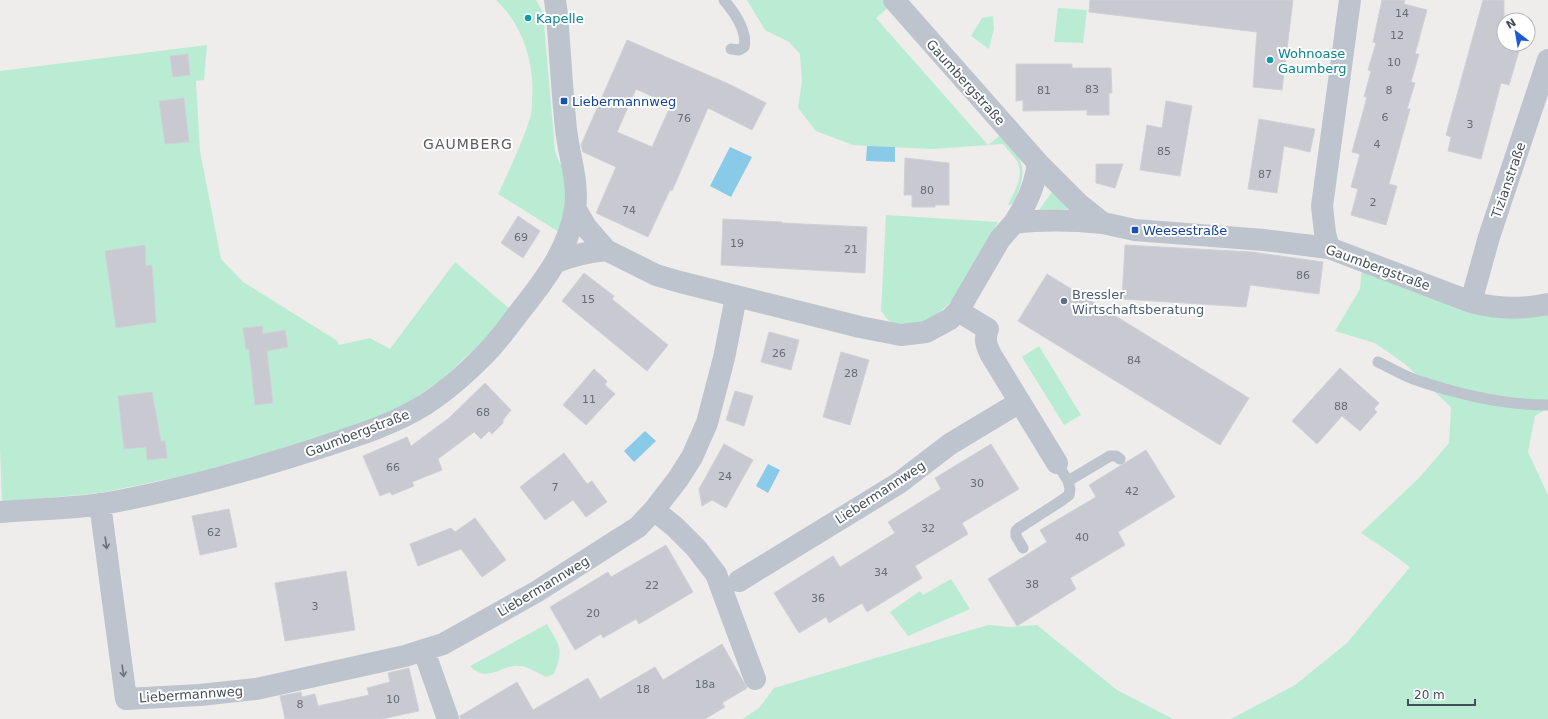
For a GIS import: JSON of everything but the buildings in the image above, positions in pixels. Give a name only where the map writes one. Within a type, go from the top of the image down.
[{"type":"street","name":"Gaumbergstraße","points":[[0,512],[100,504],[213,480],[362,434],[388,424],[411,413],[452,385],[490,349],[535,292],[556,262],[565,243],[575,208],[575,178],[566,131],[557,14],[554,0]]},
{"type":"street","name":"Gaumbergstraße","points":[[894,0],[1038,163],[1074,200],[1103,223],[1135,230],[1264,240],[1329,248],[1471,302],[1490,307],[1512,309],[1548,304]]},
{"type":"street","points":[[1329,248],[1325,233],[1322,206],[1350,0]]},
{"type":"street","name":"Tizianstraße","points":[[1471,302],[1489,237],[1548,60]]},
{"type":"street","points":[[575,208],[586,226],[606,250],[656,275],[736,297],[866,328],[902,335],[926,332],[950,319],[958,312],[1000,238],[1014,223],[1030,197],[1036,180],[1038,163]]},
{"type":"street","points":[[1014,223],[1035,220],[1068,220],[1103,223]]},
{"type":"street","points":[[556,262],[588,252],[606,250]]},
{"type":"street","name":"Liebermannweg","points":[[100,504],[126,699],[200,695],[256,689],[424,651],[443,644],[536,592],[638,527],[654,510],[678,480],[692,457],[707,423],[724,358],[736,297]]},
{"type":"street","points":[[958,312],[988,329],[985,336],[986,345],[1063,472]]},
{"type":"street","name":"Liebermannweg","points":[[739,581],[899,483],[950,444],[1020,402]]},
{"type":"street","points":[[654,510],[676,527],[710,565],[716,574],[755,680]]},
{"type":"street","points":[[424,651],[448,719]]},
{"type":"lane","points":[[724,0],[738,20],[746,40],[744,47],[739,50],[731,49]]},
{"type":"lane","points":[[1378,362],[1418,381],[1504,403],[1548,405]]},
{"type":"lane","points":[[1023,548],[1016,536],[1016,531],[1069,495],[1070,489],[1063,472],[1110,456],[1120,458]]},
{"type":"green space","points":[[496,0],[536,0],[543,12],[555,151],[560,164],[564,163],[567,204],[559,232],[498,194],[531,116],[532,86],[529,59],[520,33],[505,10]]},
{"type":"green space","points":[[747,0],[882,0],[889,7],[876,18],[988,145],[1002,134],[1016,151],[1022,166],[1022,173],[1021,182],[1014,203],[1008,205],[1018,183],[1020,172],[1019,166],[1017,161],[1003,144],[932,149],[867,146],[870,146],[853,145],[816,131],[798,108],[802,82],[800,54],[789,42],[765,30]]},
{"type":"green space","points":[[1058,8],[1087,10],[1083,43],[1054,42]]},
{"type":"green space","points":[[993,16],[994,29],[989,49],[971,36],[982,18]]},
{"type":"green space","points":[[207,45],[204,80],[196,81],[200,151],[221,259],[243,282],[336,340],[339,345],[370,338],[390,349],[455,262],[510,309],[481,343],[441,380],[405,405],[356,425],[299,445],[183,476],[100,493],[2,502],[0,449],[0,71]]},
{"type":"green space","points":[[1054,189],[1071,209],[1039,210]]},
{"type":"green space","points":[[886,215],[998,222],[965,283],[955,297],[943,309],[930,318],[915,324],[903,325],[893,323],[888,320],[881,311]]},
{"type":"green space","points":[[1362,266],[1465,305],[1548,307],[1548,408],[1535,416],[1528,452],[1548,495],[1548,719],[1231,719],[1295,685],[1347,643],[1410,567],[1361,533],[1419,478],[1449,443],[1451,407],[1405,364],[1375,343],[1335,331],[1360,289]]},
{"type":"green space","points":[[1039,346],[1081,415],[1064,425],[1022,357]]},
{"type":"green space","points":[[951,579],[970,609],[908,636],[890,612],[920,591],[923,595]]},
{"type":"green space","points":[[547,624],[558,643],[560,653],[554,674],[546,677],[526,667],[513,666],[489,674],[483,674],[470,666]]},
{"type":"green space","points":[[988,625],[1011,627],[1037,625],[1117,690],[1173,719],[743,719],[759,708],[774,688]]},
{"type":"water","points":[[867,146],[895,147],[895,162],[866,161]]},
{"type":"water","points":[[730,147],[752,157],[731,197],[710,186]]},
{"type":"water","points":[[645,431],[656,441],[634,462],[624,451]]},
{"type":"water","points":[[768,464],[780,470],[768,493],[756,486]]},
{"type":"place","name":"Kapelle","points":[[528,18]]},
{"type":"place","name":"Wohnoase Gaumberg","points":[[1270,60]]},
{"type":"place","name":"Liebermannweg","points":[[564,101]]},
{"type":"place","name":"Weesestraße","points":[[1135,230]]},
{"type":"place","name":"Bressler Wirtschaftsberatung","points":[[1064,301]]},
{"type":"district","name":"GAUMBERG","points":[[468,144]]}]
